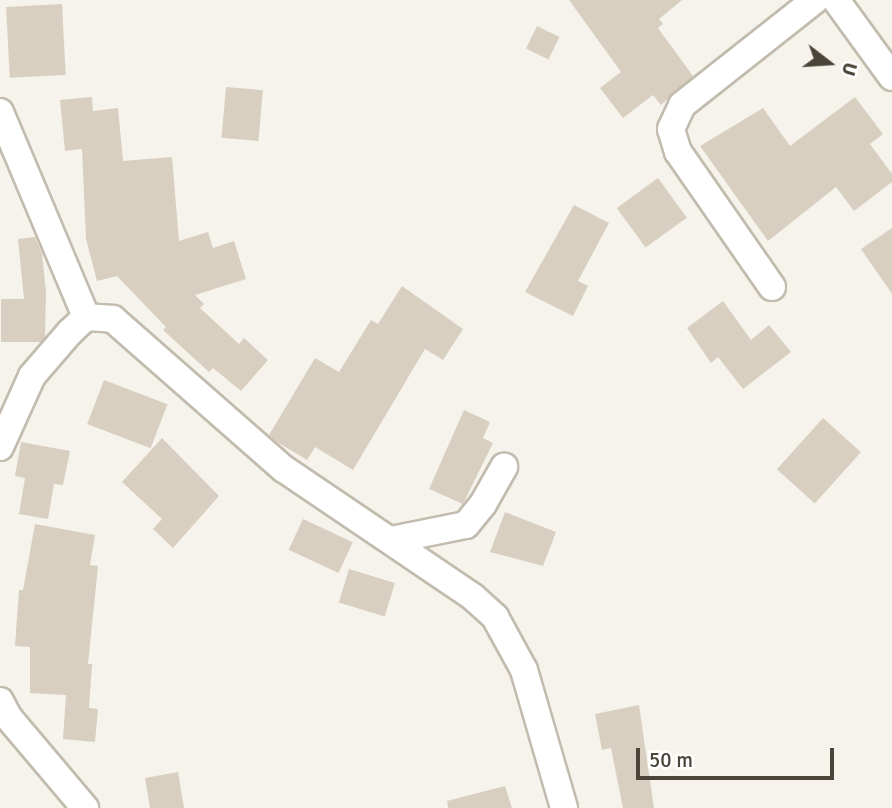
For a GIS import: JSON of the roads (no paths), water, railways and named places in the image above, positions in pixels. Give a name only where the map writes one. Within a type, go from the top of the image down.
[{"type":"street","points":[[772,287],[678,152],[671,129],[682,105],[815,0]]},
{"type":"street","points":[[836,0],[892,77]]},
{"type":"street","points":[[0,112],[86,317]]},
{"type":"street","points":[[0,447],[32,376],[86,317]]},
{"type":"street","points":[[86,317],[113,319],[284,469],[472,597],[510,638],[542,723],[564,808]]},
{"type":"street","points":[[391,540],[466,525],[484,504],[504,467]]},
{"type":"street","points":[[0,701],[9,718],[85,808]]}]
